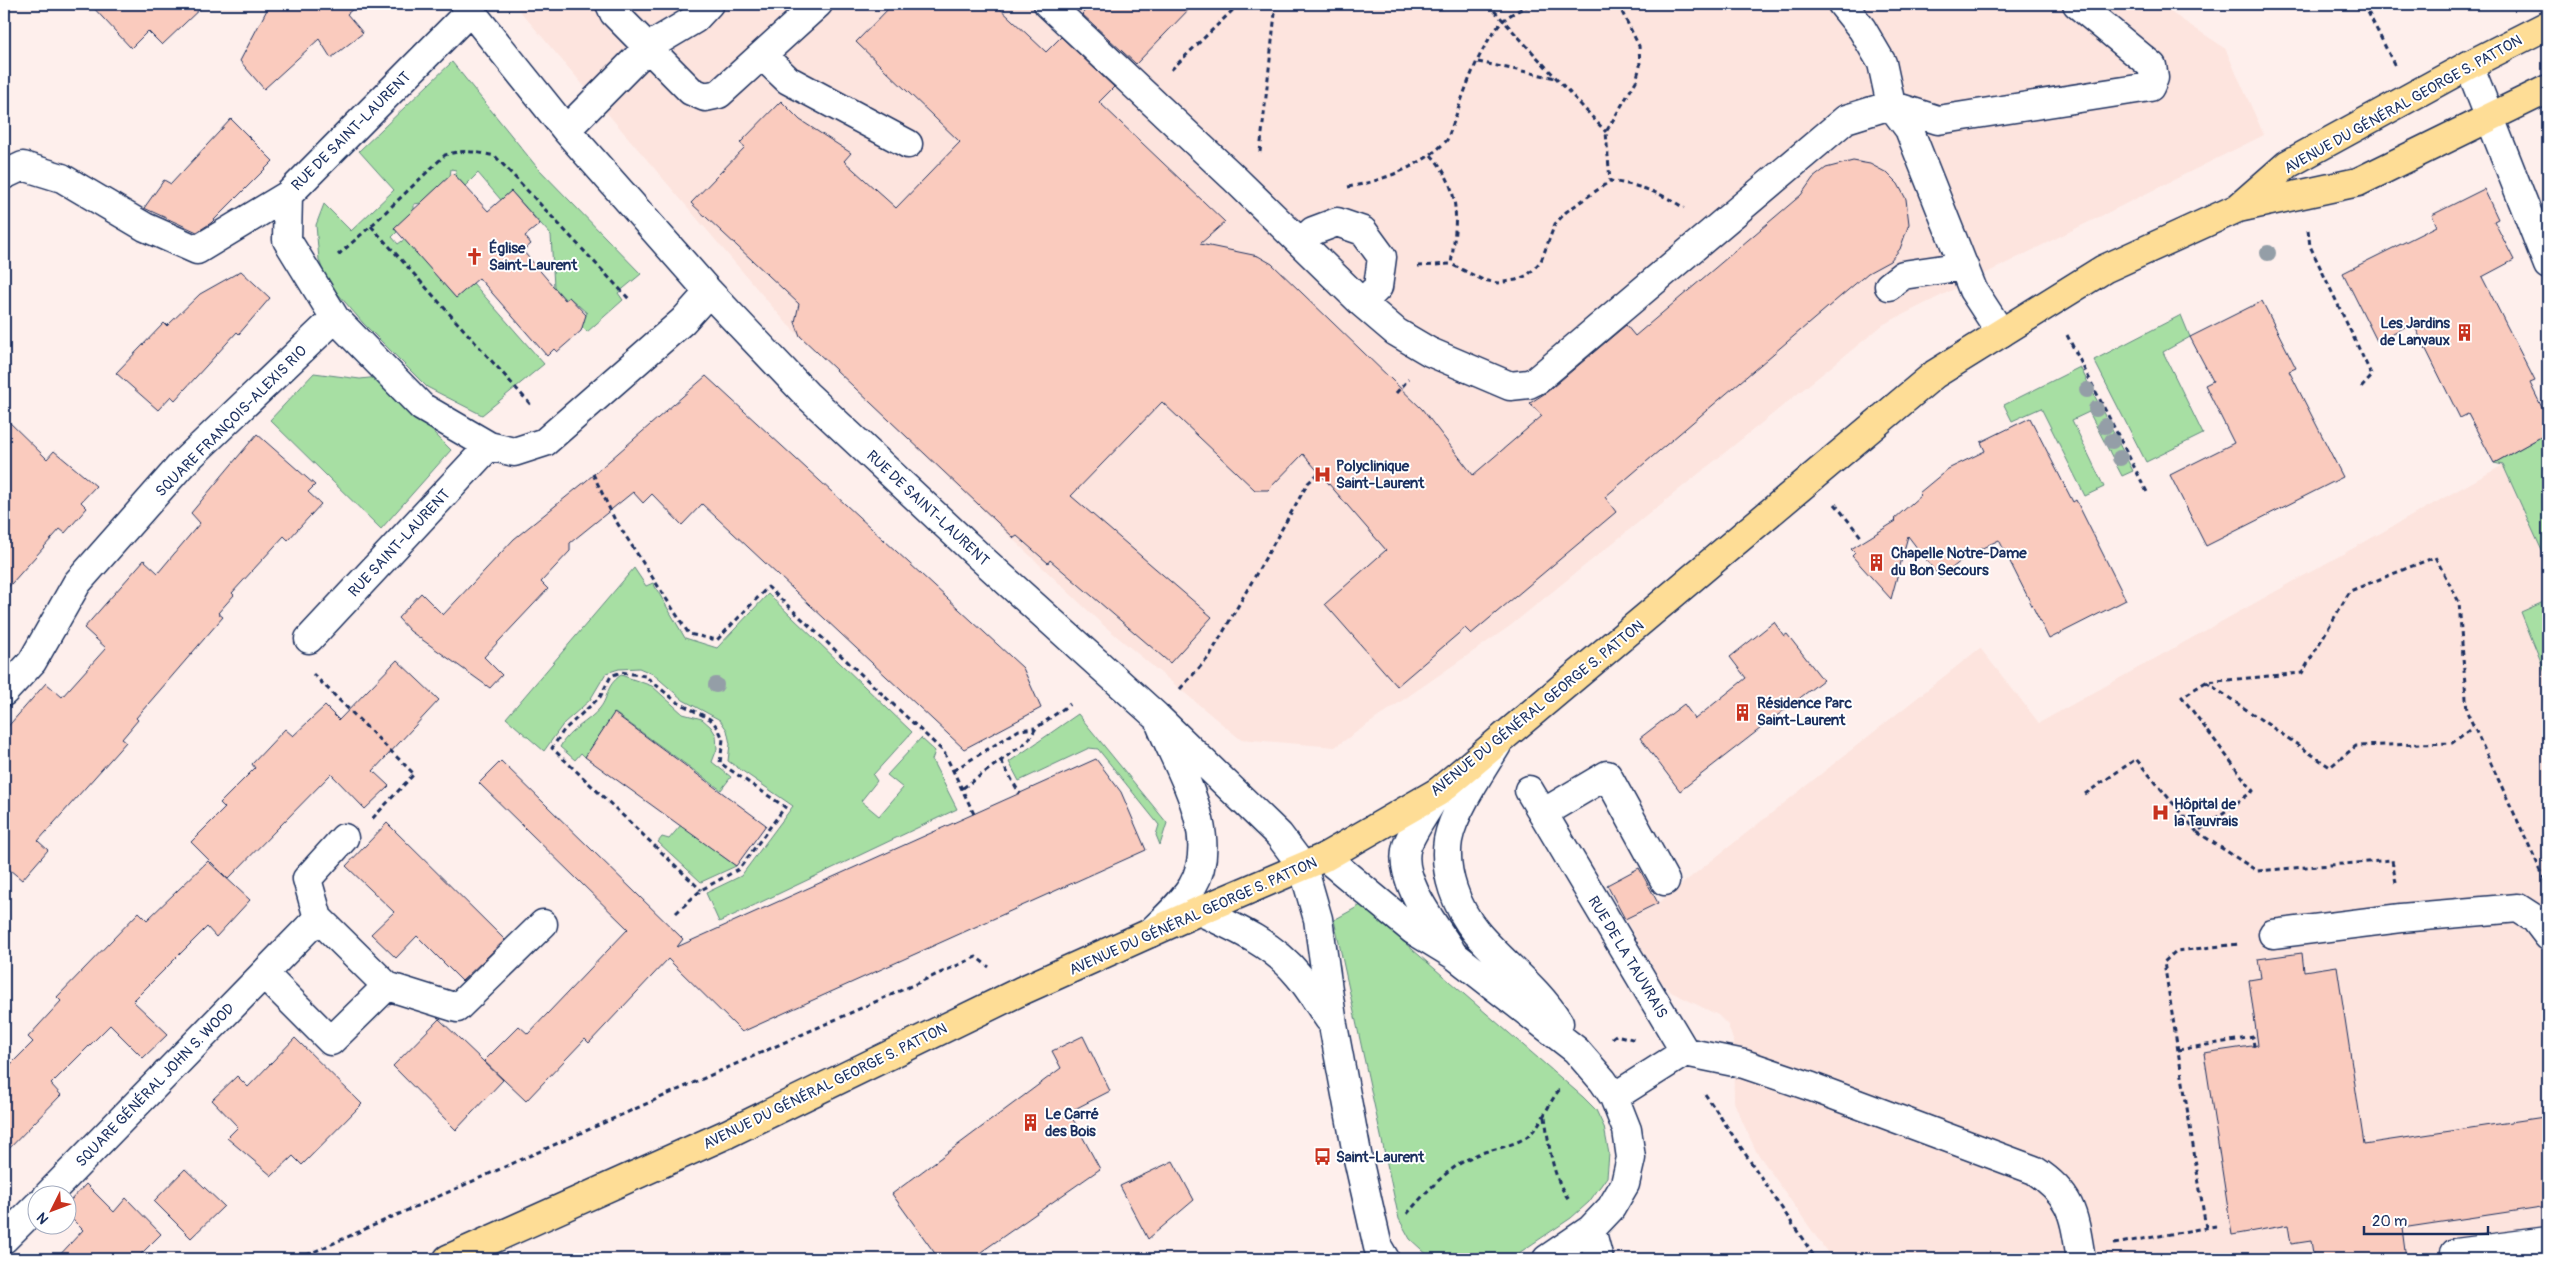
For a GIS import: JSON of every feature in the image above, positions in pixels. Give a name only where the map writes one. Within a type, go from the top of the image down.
[{"type":"main road","name":"AVENUE DU GÉNÉRAL GEORGE S. PATTON","points":[[2238,208],[2288,164],[2469,65],[2548,25]]},
{"type":"main road","name":"AVENUE DU GÉNÉRAL GEORGE S. PATTON","points":[[448,1259],[727,1134],[1021,991],[1314,862],[1438,792],[1935,374],[2104,269],[2238,208],[2358,182],[2548,89]]},
{"type":"street","points":[[610,4],[614,14],[691,91],[705,97],[719,94],[818,4]]},
{"type":"street","points":[[566,130],[648,47],[695,19],[710,4]]},
{"type":"street","points":[[1048,4],[1301,243],[1370,295],[1396,332],[1430,352],[1510,386],[1529,384],[1537,380],[1846,119],[1891,105],[1938,120],[2150,86],[2154,78],[2154,70],[2149,63],[2077,4]]},
{"type":"street","points":[[1842,4],[1862,29],[1882,63],[1891,105],[1909,129],[1973,290],[2001,333]]},
{"type":"street","name":"RUE DE SAINT-LAURENT","points":[[709,292],[683,321],[545,442],[514,452],[489,446],[422,407],[335,318],[287,240],[288,195],[467,7],[566,130],[709,292],[806,394],[989,565],[1156,716],[1279,835],[1314,862]]},
{"type":"street","points":[[762,54],[788,80],[908,144]]},
{"type":"street","points":[[2469,65],[2548,265]]},
{"type":"street","points":[[4,175],[23,166],[62,178],[145,227],[197,250],[288,195]]},
{"type":"street","points":[[1301,243],[1313,232],[1337,222],[1363,231],[1382,257],[1370,295]]},
{"type":"street","points":[[1889,286],[1903,274],[1964,266]]},
{"type":"street","name":"SQUARE FRANÇOIS-ALEXIS RIO","points":[[4,692],[32,662],[77,583],[183,463],[335,318]]},
{"type":"street","name":"RUE SAINT-LAURENT","points":[[309,639],[489,446]]},
{"type":"street","name":"RUE DE SAINT-LAURENT","points":[[1149,934],[1170,913],[1192,886],[1200,866],[1202,852],[1196,808],[1156,716]]},
{"type":"street","points":[[1499,741],[1466,796],[1448,840],[1452,889],[1460,910],[1476,933],[1521,977],[1556,1018],[1581,1056],[1614,1097],[1627,1130],[1631,1158],[1625,1184],[1611,1208],[1591,1229],[1556,1257]]},
{"type":"street","points":[[1543,813],[1607,775],[1665,881]]},
{"type":"street","name":"RUE DE LA TAUVRAIS","points":[[1529,790],[1685,1052]]},
{"type":"street","points":[[1438,792],[1407,846],[1407,868],[1418,899],[1454,955]]},
{"type":"street","points":[[344,838],[307,879],[318,918],[386,986],[457,1008],[543,924]]},
{"type":"street","points":[[1314,862],[1413,930],[1454,955],[1581,1056]]},
{"type":"street","points":[[1314,862],[1318,918],[1333,1025],[1358,1159],[1381,1253]]},
{"type":"street","points":[[2273,934],[2401,918],[2518,908],[2535,919],[2548,936]]},
{"type":"street","points":[[1199,911],[1236,928],[1284,961],[1298,975],[1333,1025]]},
{"type":"street","name":"SQUARE GÉNÉRAL JOHN S. WOOD","points":[[57,1186],[318,918]]},
{"type":"street","points":[[264,974],[331,1041],[386,986]]},
{"type":"street","points":[[1614,1097],[1685,1052],[1744,1064],[1803,1084],[2034,1170],[2053,1182],[2069,1203],[2080,1255]]},
{"type":"street","points":[[4,1239],[28,1215]]},
{"type":"street","points":[[1591,1229],[1599,1259]]},
{"type":"street","points":[[2456,1259],[2454,1253],[2548,1242]]},
{"type":"path","points":[[1146,95],[1239,4]]},
{"type":"path","points":[[1235,179],[1260,153],[1276,4]]},
{"type":"path","points":[[1488,4],[1606,132]]},
{"type":"path","points":[[1343,188],[1385,178],[1431,155],[1447,140],[1478,62],[1492,34],[1503,20],[1531,4]]},
{"type":"path","points":[[1610,181],[1606,132],[1636,81],[1640,66],[1639,46],[1618,4]]},
{"type":"path","points":[[1478,62],[1556,78]]},
{"type":"path","points":[[310,276],[371,226],[445,155],[459,150],[495,156],[630,300]]},
{"type":"path","points":[[1431,155],[1446,171],[1453,190],[1455,232],[1451,264]]},
{"type":"path","points":[[1370,295],[1421,264],[1451,264],[1483,280],[1498,283],[1516,280],[1528,274],[1541,261],[1555,224],[1566,212],[1610,181],[1639,185],[1662,194],[1714,232]]},
{"type":"path","points":[[2305,194],[2310,246],[2372,376],[2360,388]]},
{"type":"path","points":[[371,226],[556,432]]},
{"type":"path","points":[[2050,304],[2148,494]]},
{"type":"path","points":[[1156,716],[1209,657],[1308,483],[1319,473]]},
{"type":"path","points":[[593,474],[614,518],[689,634],[717,640],[768,587],[944,752],[974,814]]},
{"type":"path","points":[[1846,518],[1862,538]]},
{"type":"path","points":[[2197,832],[2253,791],[2182,697],[2206,682],[2302,673],[2350,591],[2435,557],[2459,602],[2466,712],[2548,887]]},
{"type":"path","points":[[309,639],[303,664],[414,774],[356,836],[344,838]]},
{"type":"path","points":[[676,914],[701,890],[739,869],[785,807],[720,763],[723,739],[718,728],[710,720],[677,702],[645,676],[621,672],[612,676],[600,697],[564,730],[552,748],[701,890]]},
{"type":"path","points":[[2206,682],[2330,767],[2356,746],[2452,743],[2473,726]]},
{"type":"path","points":[[963,788],[1028,742],[1036,728],[1070,704]]},
{"type":"path","points":[[954,770],[1020,730],[1036,728]]},
{"type":"path","points":[[2084,794],[2136,759],[2197,832],[2257,871],[2392,860],[2401,918]]},
{"type":"path","points":[[1001,761],[1020,794]]},
{"type":"path","points":[[2206,1228],[2164,962],[2176,952],[2258,942],[2273,934]]},
{"type":"path","points":[[298,1259],[976,957],[1021,991]]},
{"type":"path","points":[[1381,1253],[1449,1170],[1477,1155],[1514,1144],[1529,1135],[1545,1116],[1557,1092],[1581,1056],[1616,1035],[1685,1052],[1708,1099],[1816,1259]]},
{"type":"path","points":[[2178,1050],[2253,1037],[2254,1047]]},
{"type":"path","points":[[1545,1116],[1548,1142],[1560,1189],[1591,1229]]},
{"type":"path","points":[[2080,1255],[2216,1226]]},
{"type":"shaded area","name":"Polyclinique Saint-Laurent","points":[[514,4],[2158,4],[2225,48],[2264,135],[1884,324],[1510,626],[1335,747],[1240,739],[1102,624],[788,325]]},
{"type":"shaded area","name":"Hôpital de la Tauvrais","points":[[2503,465],[2548,564],[2548,600],[2521,612],[2548,679],[2548,1259],[1832,1259],[1756,1151],[1738,1112],[1734,1102],[1733,1040],[1728,1025],[1718,1015],[1671,992],[1660,980],[1625,919],[1658,903],[1980,648],[2039,723]]},
{"type":"green space","points":[[452,62],[536,166],[641,274],[618,293],[623,300],[587,332],[580,325],[587,313],[569,297],[566,300],[554,287],[551,235],[511,191],[501,200],[478,173],[465,186],[455,175],[456,170],[451,169],[450,176],[421,203],[414,204],[414,211],[394,228],[397,232],[392,237],[398,244],[405,239],[456,298],[473,283],[544,364],[482,415],[427,387],[363,323],[327,281],[319,260],[316,225],[324,204],[351,231],[394,190],[359,151]]},
{"type":"green space","points":[[2181,315],[2190,337],[2163,352],[2203,434],[2146,462],[2094,360]]},
{"type":"green space","points":[[2080,367],[2133,471],[2122,476],[2089,412],[2072,420],[2104,487],[2085,496],[2041,408],[2012,421],[2004,405]]},
{"type":"green space","points":[[314,373],[360,379],[379,377],[451,450],[381,529],[270,420]]},
{"type":"green space","points":[[2548,433],[2548,564],[2503,465],[2494,463]]},
{"type":"green space","points":[[634,568],[646,586],[653,583],[685,638],[717,648],[768,594],[912,732],[873,775],[877,781],[861,801],[879,816],[903,788],[887,775],[921,738],[935,751],[932,760],[957,809],[719,922],[706,893],[741,876],[793,806],[728,761],[730,744],[727,730],[720,720],[683,700],[653,674],[639,668],[619,669],[606,673],[590,700],[564,723],[544,751],[506,718]]},
{"type":"green space","points":[[2548,600],[2548,679],[2521,612]]},
{"type":"green space","points":[[621,675],[652,686],[683,714],[702,719],[711,727],[716,735],[717,749],[712,762],[731,777],[721,790],[615,713],[585,757],[581,753],[575,760],[560,747],[568,735],[600,708],[612,684]]},
{"type":"green space","points":[[1078,714],[1167,823],[1160,845],[1156,835],[1159,825],[1098,749],[1089,748],[1019,781],[1009,762]]},
{"type":"green space","points":[[681,825],[736,866],[701,882],[658,842],[662,837],[669,839]]},
{"type":"green space","points":[[1361,905],[1583,1097],[1596,1110],[1604,1127],[1609,1154],[1607,1177],[1589,1202],[1571,1218],[1510,1259],[1432,1259],[1410,1239],[1399,1219],[1334,920]]},
{"type":"building","points":[[90,4],[205,4],[162,45],[148,31],[131,48]]},
{"type":"building","points":[[270,4],[359,4],[347,14],[363,33],[331,58],[319,39],[264,89],[240,61]]},
{"type":"building","points":[[893,4],[995,4],[1046,52],[1061,37],[1114,87],[1099,102],[1225,222],[1200,244],[1258,256],[1272,264],[1422,409],[1473,475],[1542,416],[1530,403],[1547,392],[1626,325],[1635,336],[1801,195],[1813,178],[1826,168],[1853,161],[1870,164],[1887,173],[1898,184],[1906,199],[1909,224],[1900,249],[1890,261],[1868,273],[1605,497],[1616,512],[1471,634],[1465,628],[1397,686],[1325,604],[1386,550],[1303,454],[1268,490],[1255,490],[1162,402],[1071,496],[1212,617],[1170,663],[1050,560],[1048,563],[1017,536],[1014,538],[800,336],[795,322],[799,304],[691,203],[745,147],[740,143],[781,101],[800,120],[851,153],[844,161],[896,208],[960,142],[856,42]]},
{"type":"building","points":[[1091,4],[1194,4],[1136,64],[1082,14]]},
{"type":"building","points":[[231,119],[273,161],[211,223],[197,232],[144,208],[164,180],[171,184]]},
{"type":"building","name":"Église Saint-Laurent","points":[[453,173],[488,211],[511,191],[540,224],[525,236],[531,244],[523,251],[565,300],[569,297],[586,315],[581,331],[557,352],[554,349],[547,356],[479,278],[456,298],[394,228]]},
{"type":"building","name":"Les Jardins de Lanvaux","points":[[2484,189],[2498,219],[2494,221],[2514,260],[2482,277],[2535,381],[2530,383],[2548,420],[2548,433],[2494,463],[2468,414],[2460,418],[2413,323],[2377,341],[2343,273],[2437,226],[2432,215]]},
{"type":"building","points":[[241,271],[270,298],[239,334],[237,332],[175,400],[171,396],[158,410],[116,373],[164,323],[167,326],[200,294]]},
{"type":"building","points":[[2262,301],[2296,368],[2289,371],[2343,477],[2206,546],[2170,475],[2234,443],[2205,385],[2213,381],[2190,337]]},
{"type":"building","points":[[706,376],[1023,668],[1041,708],[964,749],[702,504],[682,525],[652,494],[643,503],[633,492],[570,543],[570,551],[541,582],[548,589],[484,657],[502,675],[490,688],[410,631],[398,618],[421,593],[443,615],[514,539],[586,481]]},
{"type":"building","points":[[4,417],[47,459],[54,451],[96,486],[81,502],[87,508],[65,533],[60,529],[4,592]]},
{"type":"building","points":[[2030,418],[2073,502],[2076,500],[2126,600],[2049,639],[1999,540],[1968,555],[1940,578],[1908,536],[1891,599],[1852,556],[1855,553],[1851,549],[1896,521],[1894,519],[1921,495],[1919,493],[1948,469],[1985,451],[1981,442]]},
{"type":"building","points":[[257,434],[315,485],[308,492],[321,504],[288,540],[284,536],[232,593],[234,595],[218,613],[223,617],[136,718],[138,720],[122,739],[126,742],[38,841],[48,850],[22,880],[10,870],[4,877],[4,731],[46,683],[62,697],[106,648],[84,628],[144,560],[158,573],[200,523],[191,513]]},
{"type":"building","name":"Résidence Parc Saint-Laurent","points":[[1774,622],[1784,636],[1787,634],[1823,680],[1680,791],[1640,738],[1684,704],[1695,719],[1746,678],[1730,657]]},
{"type":"building","points":[[397,660],[439,700],[373,771],[389,786],[365,809],[331,774],[228,879],[191,842],[225,808],[220,803],[255,768],[252,764],[285,729],[293,736],[325,706],[339,720]]},
{"type":"building","points":[[614,713],[766,825],[736,866],[585,757]]},
{"type":"building","points":[[1096,759],[1121,792],[1146,850],[742,1032],[668,959],[589,1043],[585,1039],[526,1101],[484,1061],[519,1026],[528,1034],[628,929],[479,783],[501,761],[683,939],[677,947]]},
{"type":"building","points":[[387,823],[505,940],[462,981],[417,936],[396,958],[371,934],[394,912],[346,866]]},
{"type":"building","points":[[208,861],[250,900],[216,937],[207,927],[133,1001],[168,1034],[143,1058],[110,1025],[51,1084],[61,1095],[4,1154],[4,1071],[33,1042],[28,1037],[61,1001],[57,997],[139,912],[147,920]]},
{"type":"building","points":[[1639,868],[1658,903],[1625,919],[1607,885]]},
{"type":"building","points":[[2302,953],[2304,971],[2337,966],[2364,1144],[2544,1117],[2545,1128],[2548,1128],[2548,1206],[2402,1228],[2406,1259],[2314,1259],[2311,1241],[2291,1244],[2288,1225],[2232,1235],[2204,1053],[2258,1045],[2249,980],[2261,978],[2258,959]]},
{"type":"building","points":[[439,1019],[503,1080],[456,1130],[393,1066]]},
{"type":"building","name":"Le Carré des Bois","points":[[1083,1036],[1110,1091],[1069,1112],[1100,1169],[971,1259],[939,1259],[892,1194],[1061,1068],[1052,1051]]},
{"type":"building","points":[[295,1038],[362,1104],[302,1165],[293,1156],[272,1176],[227,1138],[238,1127],[212,1100],[237,1076],[248,1087]]},
{"type":"building","points":[[1173,1161],[1194,1200],[1148,1239],[1120,1186]]},
{"type":"building","points":[[185,1169],[224,1206],[191,1238],[154,1201]]},
{"type":"building","points":[[86,1184],[114,1212],[126,1198],[161,1234],[136,1259],[56,1259],[83,1230],[78,1225],[78,1192]]},
{"type":"place","name":"Église Saint-Laurent","points":[[475,257]]},
{"type":"place","name":"Les Jardins de Lanvaux","points":[[2464,332]]},
{"type":"place","name":"Polyclinique Saint-Laurent","points":[[1322,475]]},
{"type":"place","name":"Chapelle Notre-Dame du Bon Secours","points":[[1877,562]]},
{"type":"place","name":"Résidence Parc Saint-Laurent","points":[[1743,712]]},
{"type":"place","name":"Hôpital de la Tauvrais","points":[[2160,813]]},
{"type":"place","name":"Le Carré des Bois","points":[[1031,1123]]},
{"type":"place","name":"Saint-Laurent","points":[[1322,1157]]}]
